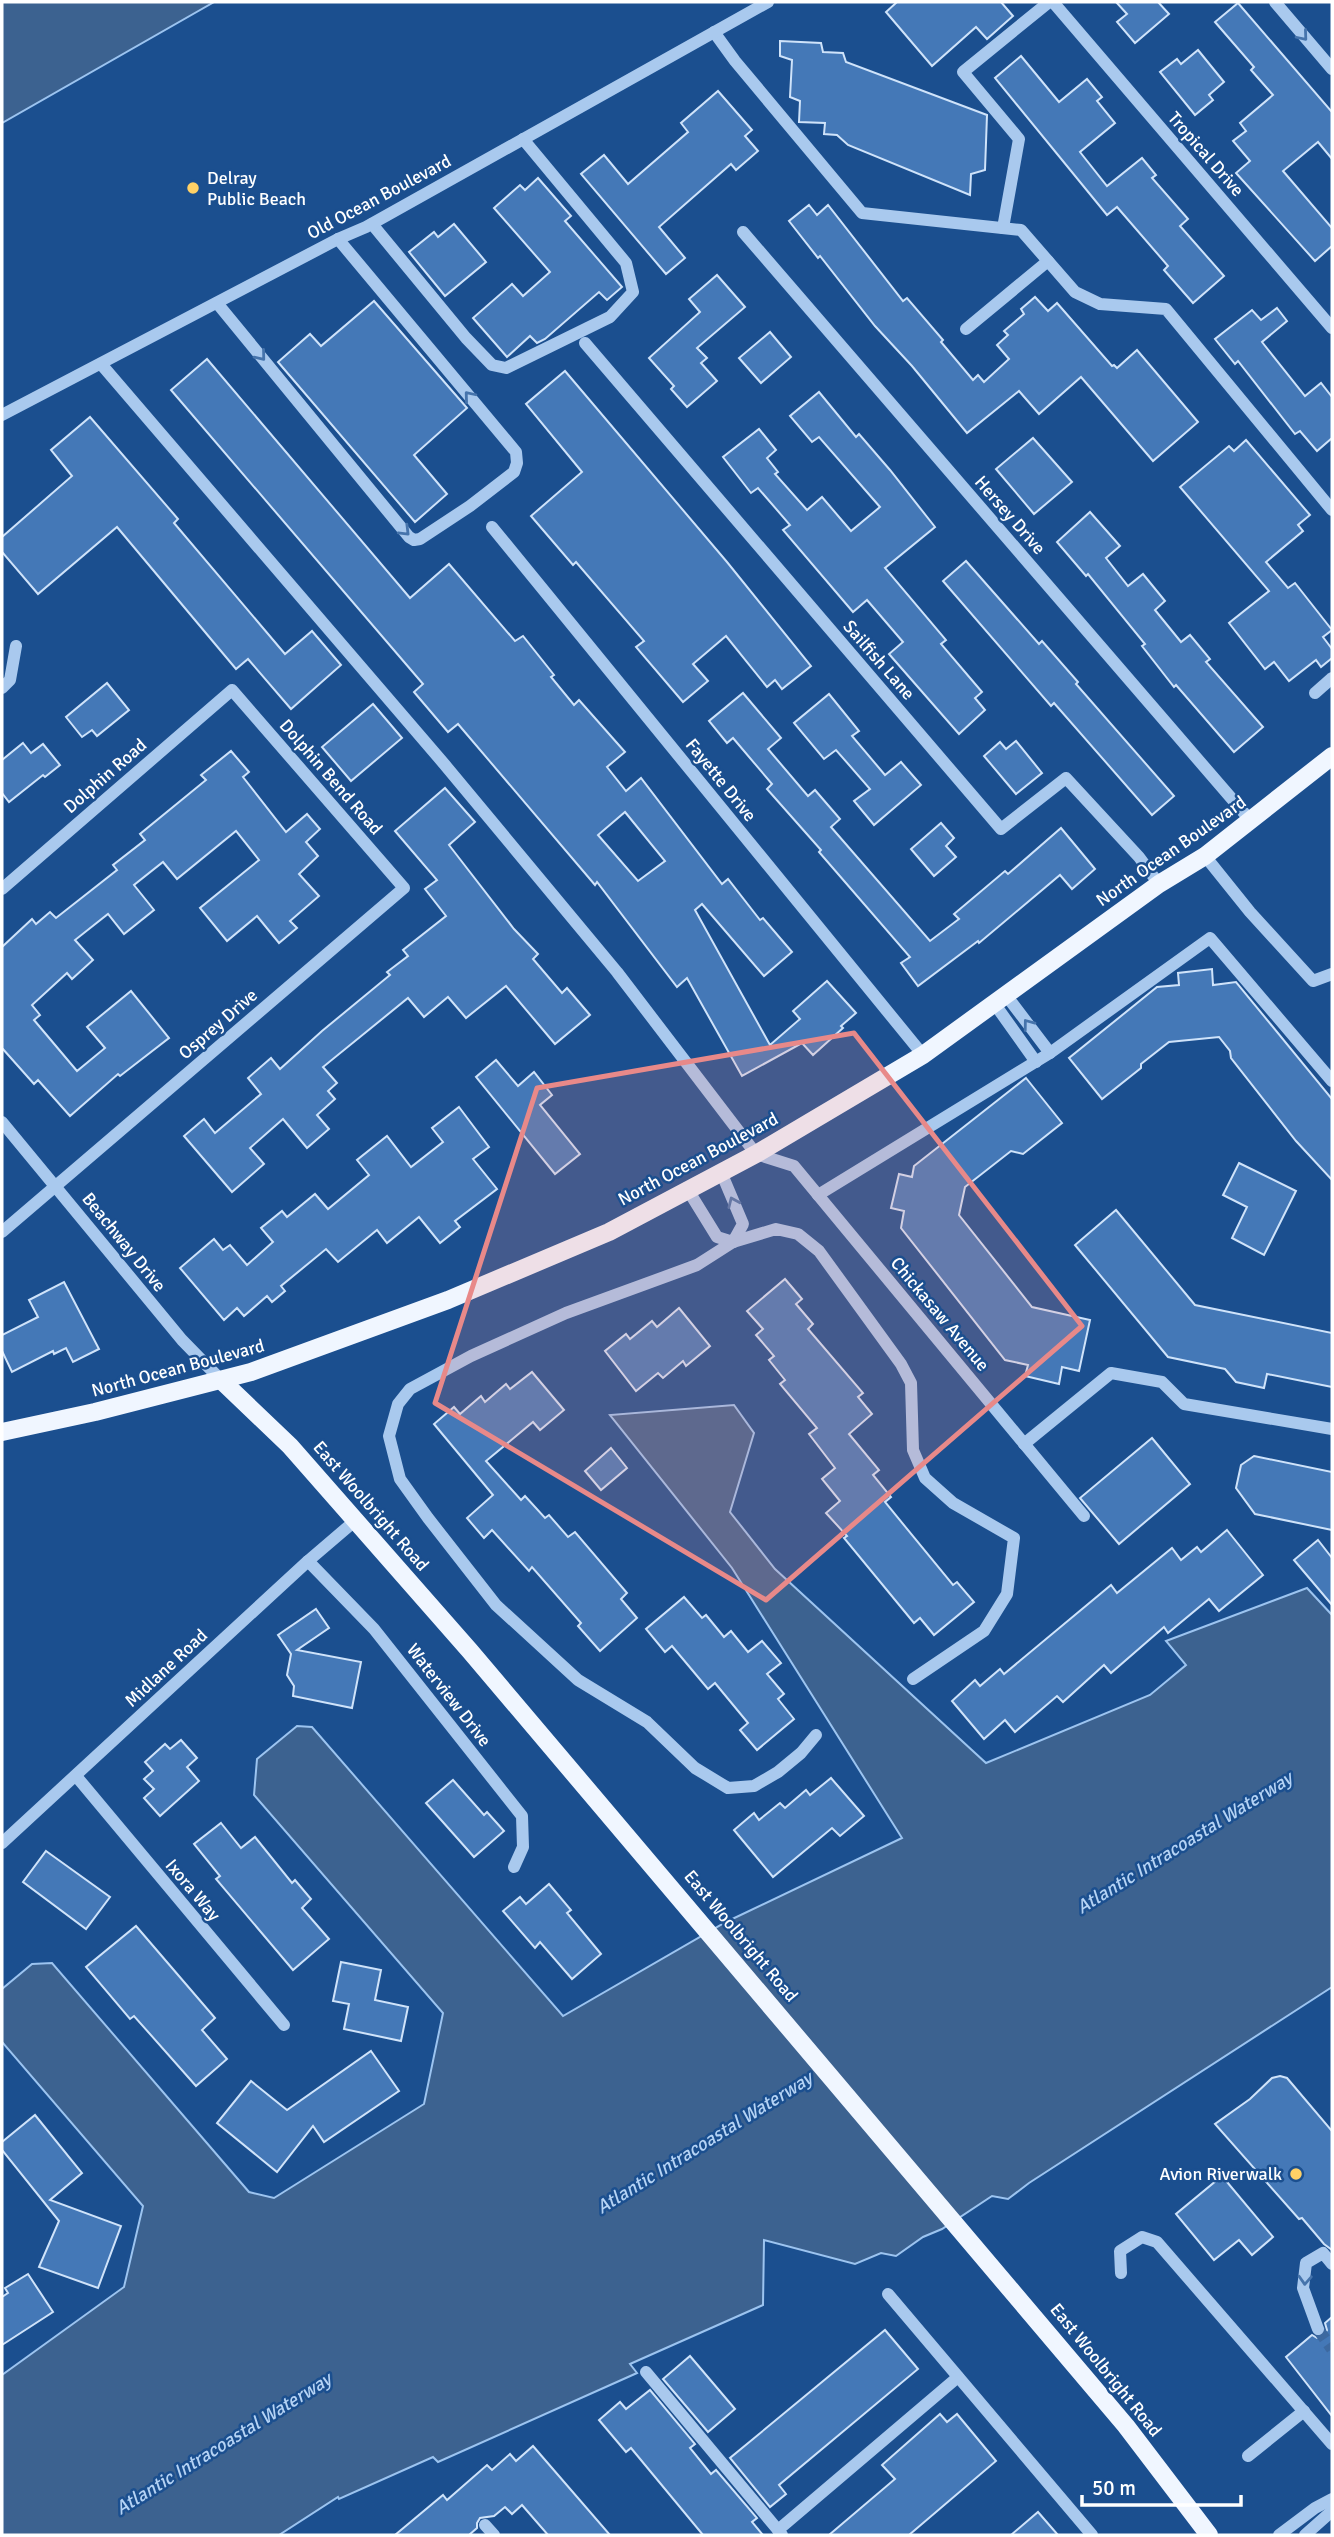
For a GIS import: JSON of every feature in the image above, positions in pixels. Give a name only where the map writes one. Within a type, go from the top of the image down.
[{"type":"main road","name":"North Ocean Boulevard","points":[[2,1432],[222,1381],[448,1300],[609,1231],[756,1154],[923,1055],[1158,884],[1205,856],[1332,756]]},
{"type":"main road","name":"East Woolbright Road","points":[[222,1381],[290,1446],[356,1520],[682,1900],[1126,2426],[1209,2535]]},
{"type":"street","name":"Old Ocean Boulevard","points":[[2,415],[338,239],[372,224],[768,2]]},
{"type":"street","points":[[1003,228],[1019,139],[963,72],[1051,2]]},
{"type":"street","name":"Tropical Drive","points":[[1051,2],[1332,328]]},
{"type":"street","points":[[1275,2],[1332,69]]},
{"type":"street","points":[[714,32],[862,213],[1021,230],[1075,292],[1100,304],[1166,309],[1332,510]]},
{"type":"street","points":[[372,224],[466,338],[492,365],[506,368],[611,317],[633,292],[626,263],[523,139]]},
{"type":"street","name":"Hersey Drive","points":[[743,232],[1251,821]]},
{"type":"street","points":[[217,303],[409,537],[420,539],[470,506],[514,472],[516,452],[338,239]]},
{"type":"street","points":[[966,329],[1048,261]]},
{"type":"street","name":"Sailfish Lane","points":[[585,343],[1001,830],[1066,778],[1139,857],[1158,884]]},
{"type":"street","points":[[101,364],[617,972],[756,1154]]},
{"type":"street","name":"Fayette Drive","points":[[492,527],[923,1055]]},
{"type":"street","points":[[2,688],[10,680],[16,646]]},
{"type":"street","points":[[1315,692],[1332,678]]},
{"type":"street","name":"Dolphin Bend Road","points":[[232,690],[404,888]]},
{"type":"street","name":"Dolphin Road","points":[[2,889],[232,690]]},
{"type":"street","points":[[1205,856],[1313,981],[1332,974]]},
{"type":"street","name":"Osprey Drive","points":[[2,1232],[404,888]]},
{"type":"street","points":[[818,1195],[1050,1053],[1210,938],[1332,1081]]},
{"type":"street","points":[[1000,999],[1050,1053]]},
{"type":"street","points":[[1000,999],[1036,1062]]},
{"type":"street","name":"Beachway Drive","points":[[2,1122],[182,1340],[222,1381]]},
{"type":"street","name":"Chickasaw Avenue","points":[[756,1154],[794,1166],[1084,1516]]},
{"type":"street","points":[[720,1172],[743,1224],[733,1242]]},
{"type":"street","points":[[688,1190],[717,1237],[733,1242]]},
{"type":"street","points":[[816,1735],[801,1753],[778,1772],[754,1786],[728,1788],[695,1768],[647,1722],[578,1680],[496,1605],[400,1479],[389,1436],[398,1404],[410,1389],[471,1356],[566,1312],[697,1265],[733,1242],[776,1229],[799,1234],[819,1251],[901,1364],[911,1383],[913,1450],[925,1478],[953,1503],[1014,1538],[1007,1594],[984,1631],[913,1679]]},
{"type":"street","points":[[1024,1444],[1111,1373],[1162,1382],[1184,1404],[1332,1429]]},
{"type":"street","name":"Midlane Road","points":[[2,1843],[356,1520]]},
{"type":"street","name":"Waterview Drive","points":[[308,1561],[374,1629],[522,1816],[523,1847],[514,1867]]},
{"type":"street","name":"Ixora Way","points":[[76,1776],[284,2025]]},
{"type":"street","points":[[1121,2273],[1121,2251],[1142,2237],[1157,2242],[1332,2444]]},
{"type":"street","points":[[1318,2329],[1303,2288],[1306,2263],[1323,2253],[1332,2264]]},
{"type":"street","points":[[888,2294],[1092,2535]]},
{"type":"street","points":[[646,2372],[780,2533],[958,2377]]},
{"type":"street","points":[[1248,2456],[1304,2411]]},
{"type":"street","points":[[1279,2535],[1315,2508],[1332,2499]]},
{"type":"street","points":[[1305,2535],[1332,2511]]},
{"type":"street","points":[[485,2525],[494,2535]]},
{"type":"highlighted area","points":[[854,1033],[1082,1326],[766,1600],[435,1403],[537,1088]]},
{"type":"water","points":[[2,2],[214,2],[2,123]]},
{"type":"water","name":"Atlantic Intracoastal Waterway","points":[[734,1405],[754,1433],[730,1512],[775,1569],[986,1763],[1150,1695],[1186,1665],[1166,1641],[1307,1588],[1332,1615],[1332,1987],[1008,2199],[992,2196],[896,2256],[881,2253],[855,2264],[764,2240],[763,2305],[630,2364],[637,2373],[438,2462],[433,2457],[339,2499],[338,2497],[279,2535],[2,2535],[2,2375],[124,2287],[143,2206],[2,2042],[2,1989],[32,1964],[52,1963],[249,2192],[274,2198],[424,2104],[443,2013],[254,1795],[257,1759],[297,1726],[312,1727],[563,2016],[726,1922],[902,1838],[732,1568],[610,1415]]},
{"type":"building","points":[[897,2],[1001,2],[1013,16],[987,39],[976,27],[932,66],[886,12]]},
{"type":"building","points":[[1116,2],[1158,2],[1169,14],[1135,43],[1117,22],[1127,14]]},
{"type":"building","points":[[1238,3],[1332,112],[1332,159],[1318,142],[1283,171],[1332,228],[1332,246],[1315,261],[1236,173],[1250,161],[1233,141],[1246,131],[1240,123],[1273,95],[1251,70],[1254,67],[1215,22]]},
{"type":"building","points":[[780,41],[821,43],[823,52],[843,53],[846,62],[987,115],[985,170],[971,174],[970,195],[848,145],[837,135],[824,134],[825,123],[799,122],[800,101],[790,97],[792,60],[780,56]]},
{"type":"building","points":[[1198,50],[1224,82],[1209,95],[1213,100],[1195,115],[1160,72],[1177,59],[1181,64]]},
{"type":"building","points":[[1021,56],[1059,102],[1087,79],[1102,97],[1097,101],[1115,123],[1080,152],[1107,186],[1142,158],[1156,175],[1152,178],[1188,219],[1180,226],[1224,276],[1193,303],[1164,270],[1168,266],[1117,207],[1107,215],[995,78]]},
{"type":"building","points":[[718,91],[752,130],[745,136],[758,151],[736,170],[731,164],[659,227],[685,258],[666,274],[581,174],[604,155],[628,184],[688,132],[681,123]]},
{"type":"building","points":[[538,178],[571,216],[565,221],[622,287],[607,300],[599,292],[545,339],[537,343],[530,336],[507,357],[473,318],[512,284],[523,296],[550,272],[494,208],[520,185],[525,190]]},
{"type":"building","points":[[809,205],[817,215],[828,205],[903,301],[907,298],[973,380],[978,375],[984,382],[1009,359],[997,345],[1008,335],[1004,331],[1024,314],[1021,309],[1035,297],[1048,311],[1057,303],[1112,366],[1117,368],[1137,350],[1198,422],[1153,461],[1081,377],[1039,414],[1019,391],[967,433],[789,221]]},
{"type":"building","points":[[454,224],[486,262],[445,296],[409,252],[434,232],[438,237]]},
{"type":"building","points":[[717,275],[745,307],[697,348],[707,358],[701,363],[717,381],[687,407],[671,389],[674,386],[649,358],[700,312],[689,299]]},
{"type":"building","points":[[374,301],[467,408],[414,455],[447,494],[415,522],[278,362],[310,334],[321,346]]},
{"type":"building","points":[[1277,308],[1287,321],[1262,342],[1305,396],[1321,383],[1332,397],[1332,438],[1317,451],[1300,431],[1295,434],[1238,361],[1235,364],[1215,339],[1252,310],[1261,320]]},
{"type":"building","points":[[770,332],[791,357],[761,383],[739,358]]},
{"type":"building","points":[[207,359],[410,598],[449,564],[515,641],[523,636],[574,705],[579,700],[625,752],[607,767],[626,791],[641,778],[722,884],[728,879],[760,920],[763,918],[792,952],[764,976],[702,904],[695,910],[770,1045],[800,1019],[793,1011],[827,981],[856,1013],[841,1026],[843,1028],[813,1055],[802,1043],[742,1076],[687,978],[677,987],[597,882],[595,885],[458,724],[448,732],[414,692],[423,684],[171,390]],"holes":[[[625,812],[665,861],[638,881],[598,835]]]},
{"type":"building","points":[[565,371],[811,666],[782,689],[775,680],[767,687],[726,636],[693,664],[708,681],[683,702],[636,647],[644,641],[576,562],[573,565],[531,516],[582,472],[526,404]]},
{"type":"building","points":[[819,392],[856,437],[859,434],[890,470],[935,527],[885,568],[946,640],[941,644],[982,692],[975,698],[985,710],[959,734],[889,654],[903,642],[867,600],[853,612],[783,530],[790,525],[758,488],[751,493],[723,457],[759,429],[776,450],[767,458],[778,472],[775,474],[807,510],[822,497],[851,531],[880,507],[819,437],[812,442],[790,416]]},
{"type":"building","points":[[90,417],[178,519],[174,523],[285,654],[312,631],[341,665],[291,709],[248,659],[236,669],[117,527],[38,594],[2,552],[2,537],[72,476],[51,450]]},
{"type":"building","points":[[1033,438],[1072,482],[1034,514],[996,469]]},
{"type":"building","points":[[1246,440],[1310,515],[1298,525],[1303,531],[1266,562],[1288,588],[1295,583],[1332,630],[1323,637],[1332,649],[1332,658],[1321,667],[1316,660],[1289,681],[1274,662],[1265,669],[1229,623],[1269,591],[1180,487],[1229,446],[1234,451]]},
{"type":"building","points":[[1090,512],[1120,546],[1106,558],[1128,586],[1143,574],[1165,601],[1155,610],[1181,642],[1190,635],[1210,659],[1206,662],[1263,727],[1234,752],[1176,685],[1174,687],[1142,646],[1145,644],[1088,574],[1086,576],[1057,542]]},
{"type":"building","points":[[966,561],[1039,644],[1042,641],[1174,796],[1152,815],[1054,703],[1051,706],[943,581]]},
{"type":"building","points":[[107,683],[129,710],[97,736],[92,730],[82,737],[66,717]]},
{"type":"building","points":[[743,693],[781,738],[768,749],[808,796],[815,790],[840,819],[831,827],[930,941],[959,919],[954,914],[1005,871],[1008,874],[1061,828],[1095,869],[1072,889],[1060,875],[979,943],[978,941],[918,986],[901,963],[910,957],[767,789],[772,784],[733,738],[727,743],[709,721]]},
{"type":"building","points":[[829,694],[859,731],[852,736],[885,775],[901,762],[921,785],[874,825],[854,801],[870,789],[836,750],[824,759],[794,723]]},
{"type":"building","points":[[373,704],[402,738],[351,781],[322,747]]},
{"type":"building","points":[[1016,741],[1042,773],[1016,794],[984,756],[1000,742],[1006,749]]},
{"type":"building","points":[[23,743],[31,753],[43,744],[60,765],[9,802],[2,793],[2,760]]},
{"type":"building","points":[[231,751],[249,772],[243,777],[286,832],[307,814],[320,829],[306,842],[318,856],[299,874],[319,896],[290,921],[297,928],[279,943],[257,916],[227,941],[200,908],[259,860],[236,831],[177,879],[163,862],[134,885],[154,910],[124,934],[108,914],[75,940],[93,960],[72,979],[67,973],[32,1005],[40,1015],[34,1020],[77,1071],[105,1048],[87,1027],[131,991],[169,1038],[120,1076],[118,1074],[70,1116],[38,1080],[34,1084],[2,1048],[2,947],[32,919],[36,924],[50,912],[56,918],[117,870],[113,865],[145,840],[140,834],[206,780],[201,775]]},
{"type":"building","points":[[445,788],[475,822],[449,845],[514,929],[538,954],[533,959],[562,993],[567,988],[590,1015],[555,1044],[506,986],[466,1018],[448,997],[424,1017],[408,998],[323,1067],[337,1083],[328,1091],[335,1099],[317,1115],[329,1129],[307,1148],[283,1119],[250,1148],[264,1164],[232,1192],[184,1136],[204,1119],[215,1133],[261,1094],[248,1078],[271,1058],[280,1069],[390,975],[387,972],[408,956],[403,950],[446,916],[425,889],[437,880],[395,831]]},
{"type":"building","points":[[941,823],[954,838],[946,846],[956,857],[934,876],[911,849]]},
{"type":"building","points":[[1212,969],[1213,985],[1236,982],[1332,1099],[1332,1180],[1296,1141],[1231,1058],[1230,1051],[1219,1037],[1169,1042],[1102,1099],[1069,1058],[1157,987],[1179,985],[1178,973]]},
{"type":"building","points":[[496,1060],[518,1086],[534,1072],[552,1095],[540,1105],[580,1154],[555,1174],[476,1077]]},
{"type":"building","points":[[1026,1078],[1062,1123],[1023,1154],[1011,1151],[965,1187],[959,1215],[1032,1307],[1090,1320],[1079,1371],[1062,1367],[1059,1384],[1025,1376],[1028,1365],[1005,1360],[901,1228],[904,1211],[891,1208],[899,1174],[912,1177],[914,1166]]},
{"type":"building","points":[[459,1107],[489,1147],[473,1159],[497,1189],[455,1221],[460,1227],[440,1243],[419,1217],[387,1243],[377,1230],[338,1262],[326,1249],[281,1286],[285,1291],[272,1302],[267,1296],[244,1316],[237,1308],[224,1320],[180,1268],[214,1239],[223,1250],[230,1245],[247,1265],[273,1242],[261,1228],[282,1211],[287,1217],[315,1194],[328,1209],[369,1175],[357,1160],[387,1136],[411,1167],[443,1142],[432,1128]]},
{"type":"building","points":[[1239,1163],[1296,1191],[1264,1255],[1232,1238],[1247,1207],[1223,1195]]},
{"type":"building","points":[[1116,1210],[1195,1305],[1332,1333],[1332,1387],[1267,1374],[1264,1388],[1236,1382],[1225,1369],[1168,1357],[1075,1245]]},
{"type":"building","points":[[785,1279],[802,1299],[796,1304],[813,1324],[808,1329],[863,1393],[858,1397],[872,1414],[849,1434],[879,1470],[873,1475],[891,1497],[885,1502],[953,1585],[957,1582],[974,1602],[934,1635],[920,1618],[914,1623],[826,1513],[840,1501],[822,1479],[835,1468],[809,1434],[817,1428],[780,1384],[785,1380],[769,1360],[774,1356],[756,1335],[763,1329],[747,1311]]},
{"type":"building","points":[[64,1282],[99,1349],[73,1362],[66,1348],[54,1354],[53,1351],[12,1372],[2,1351],[2,1335],[38,1317],[29,1300]]},
{"type":"building","points":[[679,1308],[710,1346],[686,1366],[683,1361],[663,1378],[658,1373],[636,1391],[605,1351],[626,1334],[630,1339],[652,1321],[657,1327]]},
{"type":"building","points":[[532,1372],[564,1410],[540,1430],[533,1422],[486,1461],[521,1500],[525,1496],[545,1518],[549,1515],[568,1537],[575,1532],[627,1593],[621,1599],[637,1618],[600,1651],[578,1626],[581,1623],[532,1567],[529,1571],[492,1530],[484,1538],[467,1518],[493,1495],[434,1424],[454,1407],[460,1414],[481,1396],[485,1402],[506,1384],[510,1389]]},
{"type":"building","points":[[1152,1438],[1190,1484],[1119,1544],[1080,1498]]},
{"type":"building","points":[[611,1448],[627,1468],[601,1490],[585,1471]]},
{"type":"building","points":[[1254,1456],[1332,1472],[1332,1530],[1255,1514],[1236,1488],[1241,1465]]},
{"type":"building","points":[[1227,1530],[1263,1575],[1219,1611],[1209,1599],[1168,1633],[1164,1627],[1111,1673],[1104,1665],[1063,1702],[1057,1696],[1015,1732],[1005,1720],[984,1739],[952,1701],[975,1680],[980,1686],[1000,1669],[1004,1674],[1111,1585],[1117,1593],[1172,1548],[1181,1560],[1197,1547],[1201,1552]]},
{"type":"building","points":[[1318,1540],[1332,1558],[1332,1605],[1294,1560]]},
{"type":"building","points":[[684,1597],[702,1618],[706,1615],[724,1637],[731,1631],[748,1652],[762,1641],[781,1663],[767,1674],[784,1694],[778,1699],[794,1719],[757,1750],[740,1730],[748,1723],[715,1683],[708,1689],[672,1646],[665,1652],[646,1629]]},
{"type":"building","points":[[316,1609],[329,1628],[297,1650],[361,1662],[352,1708],[293,1696],[294,1686],[287,1675],[291,1654],[278,1635]]},
{"type":"building","points":[[181,1740],[197,1758],[187,1767],[199,1781],[160,1816],[144,1798],[154,1789],[144,1779],[153,1771],[145,1762],[165,1744],[170,1749]]},
{"type":"building","points":[[831,1778],[864,1816],[840,1836],[832,1828],[773,1877],[734,1830],[754,1813],[759,1820],[780,1803],[785,1808],[806,1790],[810,1795]]},
{"type":"building","points":[[453,1780],[484,1815],[487,1812],[504,1831],[474,1857],[426,1803]]},
{"type":"building","points":[[221,1823],[241,1848],[255,1837],[292,1883],[295,1880],[311,1899],[302,1908],[329,1939],[293,1970],[216,1879],[220,1876],[194,1844]]},
{"type":"building","points":[[46,1851],[110,1897],[86,1929],[23,1882]]},
{"type":"building","points":[[549,1884],[571,1910],[567,1913],[601,1954],[572,1979],[540,1942],[535,1948],[503,1911],[520,1897],[526,1904]]},
{"type":"building","points":[[136,1926],[215,2018],[202,2030],[227,2059],[196,2086],[134,2016],[130,2019],[86,1967]]},
{"type":"building","points":[[341,1962],[381,1970],[375,2000],[408,2007],[401,2041],[344,2029],[349,2004],[333,2001]]},
{"type":"building","points":[[371,2051],[399,2091],[324,2142],[313,2126],[277,2172],[217,2123],[251,2081],[287,2110]]},
{"type":"building","name":"Avion Riverwalk","points":[[1272,2078],[1287,2078],[1332,2131],[1332,2250],[1302,2218],[1299,2219],[1215,2124],[1250,2099]]},
{"type":"building","points":[[35,2115],[82,2173],[50,2200],[121,2226],[98,2288],[39,2267],[59,2221],[2,2150],[2,2142]]},
{"type":"building","points":[[1222,2176],[1273,2237],[1252,2255],[1239,2240],[1214,2260],[1176,2214]]},
{"type":"building","points":[[28,2274],[53,2312],[2,2345],[2,2297],[8,2293],[5,2288]]},
{"type":"building","points":[[1332,2317],[1332,2416],[1286,2357],[1312,2335],[1317,2338],[1324,2335],[1327,2330],[1325,2323]]},
{"type":"building","points":[[885,2330],[918,2369],[779,2485],[786,2494],[770,2507],[730,2458]]},
{"type":"building","points":[[690,2356],[735,2409],[708,2432],[663,2379]]},
{"type":"building","points":[[650,2390],[695,2444],[690,2448],[711,2474],[716,2470],[757,2518],[752,2522],[763,2535],[703,2535],[631,2448],[626,2452],[599,2420],[620,2402],[626,2409]]},
{"type":"building","points":[[940,2414],[947,2422],[957,2414],[996,2461],[909,2535],[829,2535],[895,2479],[882,2465]]},
{"type":"building","points":[[533,2446],[610,2535],[548,2535],[522,2505],[512,2514],[505,2507],[494,2516],[480,2518],[477,2528],[469,2535],[395,2535],[443,2495],[447,2500],[487,2465],[492,2470],[510,2454],[516,2461]]},
{"type":"building","points":[[1038,2512],[1058,2535],[1011,2535]]},
{"type":"tunnel","points":[[1318,2329],[1332,2349]]},
{"type":"place","name":"Delray Public Beach","points":[[193,188]]},
{"type":"place","name":"Avion Riverwalk","points":[[1296,2174]]}]
